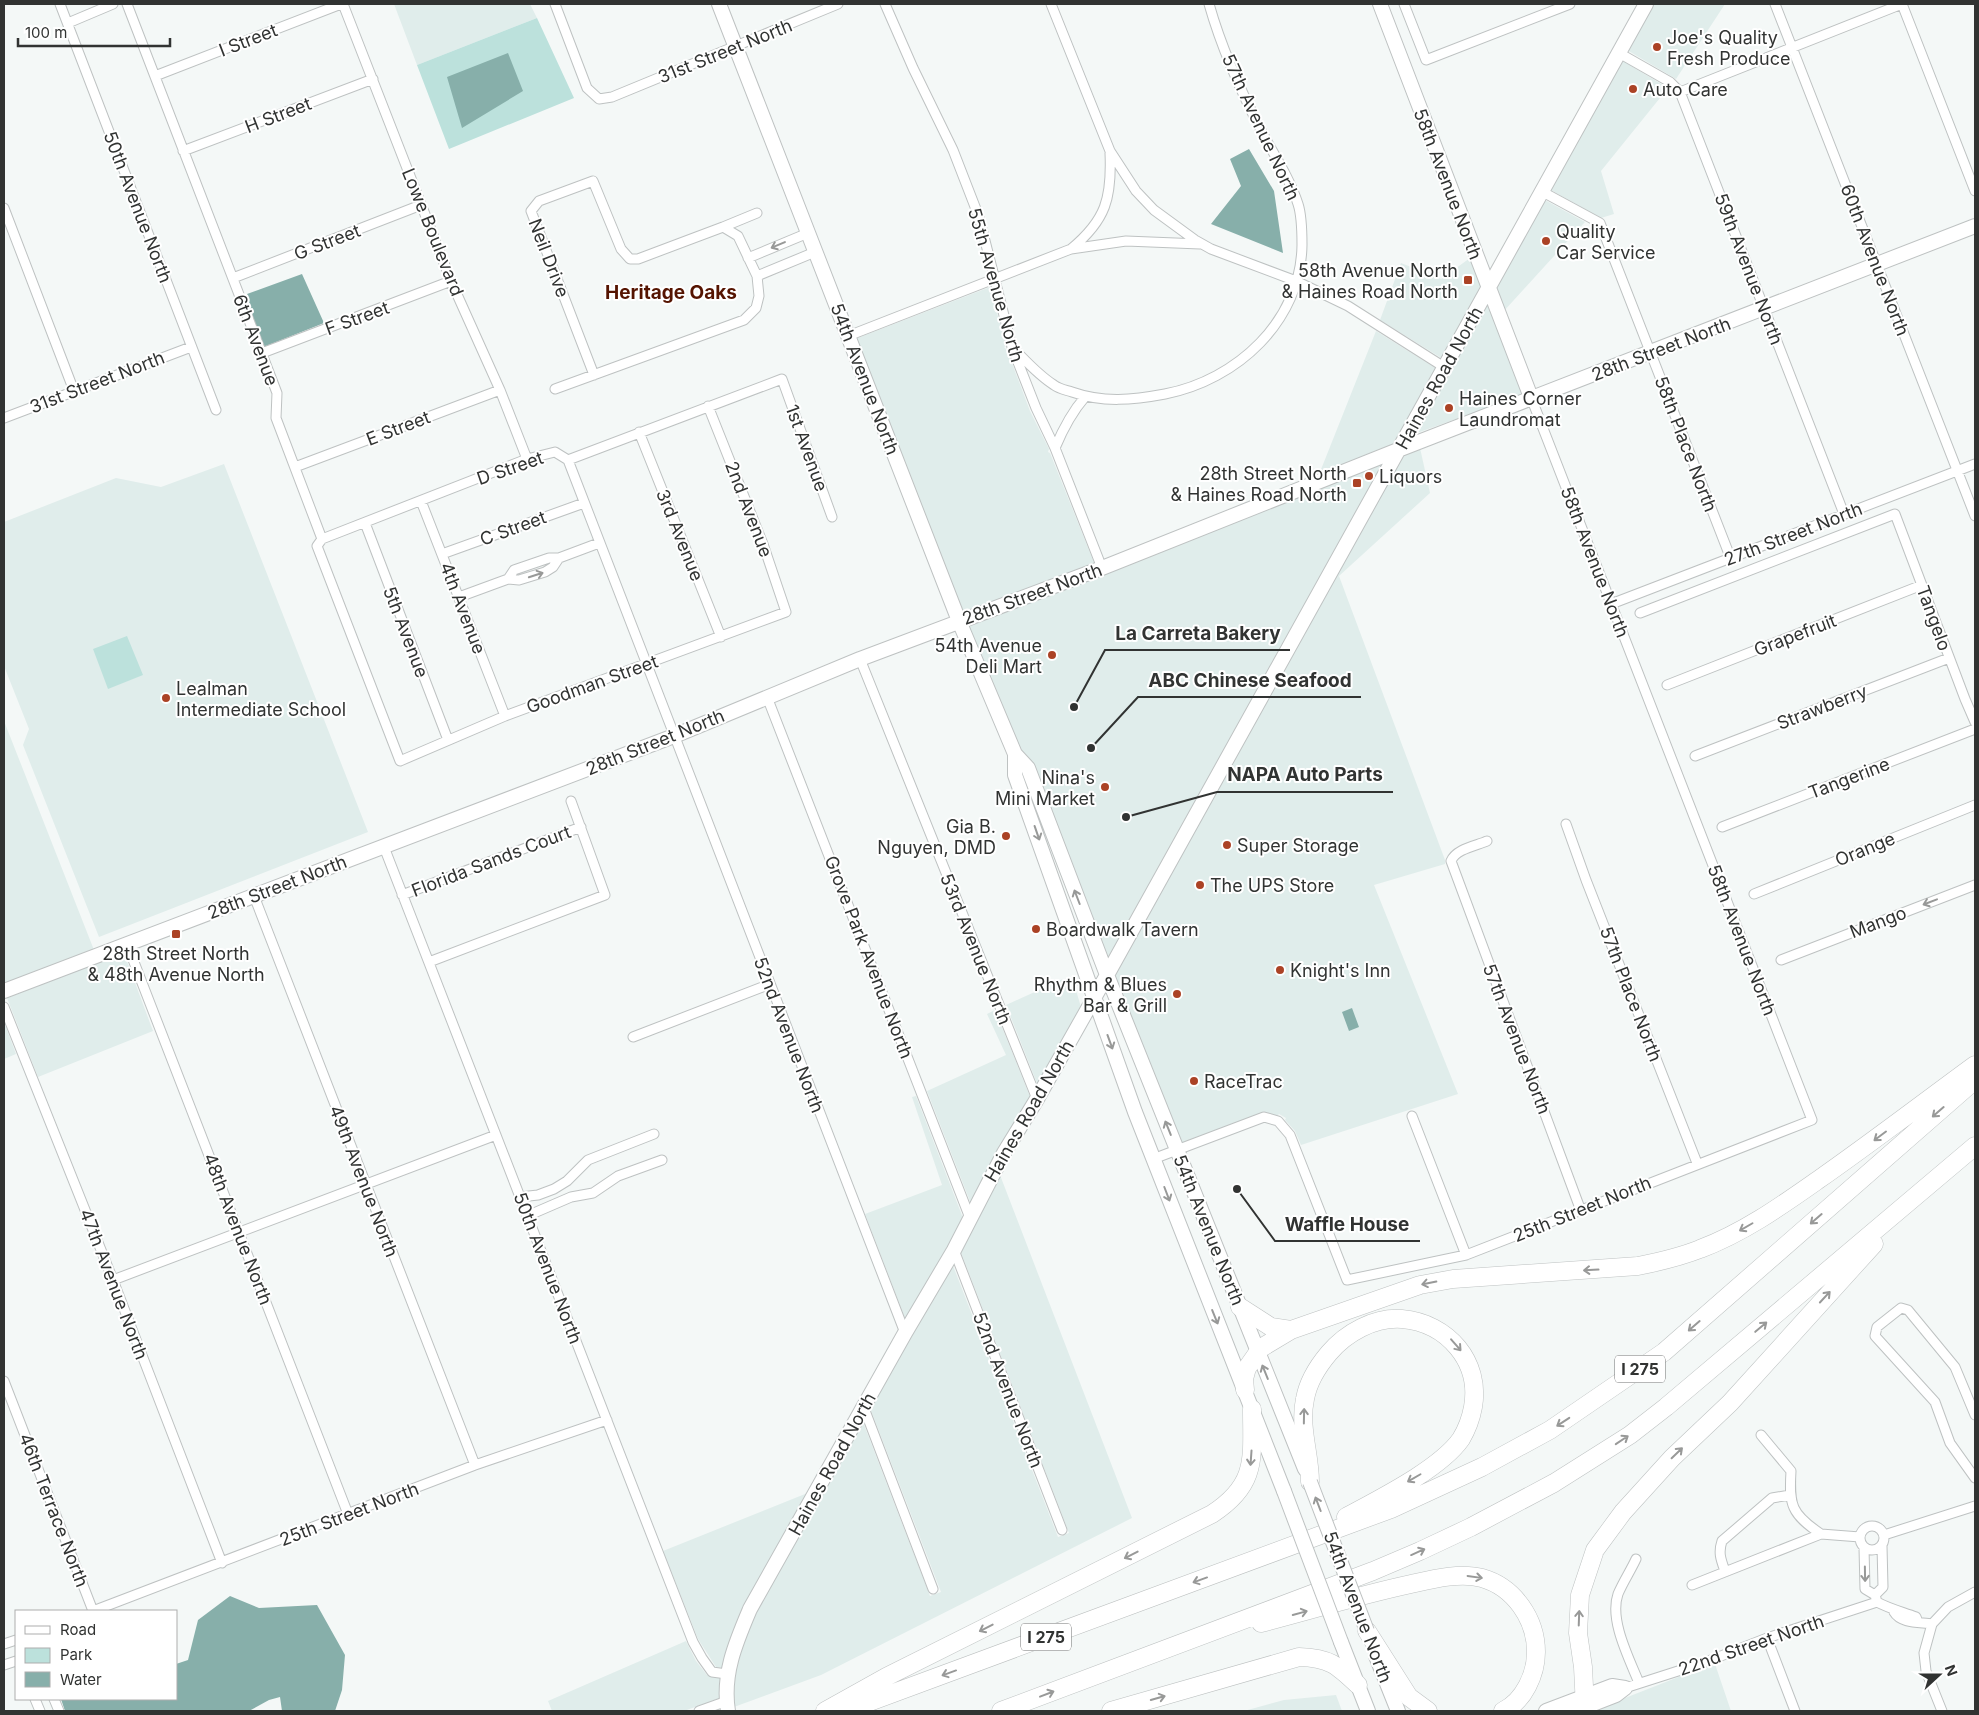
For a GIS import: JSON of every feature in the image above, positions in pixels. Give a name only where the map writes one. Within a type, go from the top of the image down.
[{"type":"highway","points":[[1244,1390],[1247,1368],[1261,1348],[1291,1330],[1420,1285],[1469,1278],[1638,1266],[1660,1262],[1699,1250],[1732,1235],[1802,1192],[1876,1140],[1975,1065]]},
{"type":"highway","name":"I 275","points":[[845,1711],[1391,1509],[1482,1467],[1550,1430],[1664,1352],[1975,1080]]},
{"type":"highway","name":"I 275","points":[[1001,1711],[1412,1554],[1471,1527],[1554,1483],[1630,1435],[1666,1407],[1975,1146]]},
{"type":"highway","points":[[1586,1701],[1589,1680],[1583,1667],[1578,1633],[1580,1595],[1596,1550],[1609,1531],[1672,1458],[1730,1402],[1881,1236],[1940,1176]]},
{"type":"highway","points":[[1240,1307],[1271,1327],[1291,1330]]},
{"type":"highway","points":[[1246,1564],[1348,1516],[1431,1468],[1460,1440],[1468,1426],[1475,1386],[1464,1355],[1453,1341],[1439,1330],[1421,1323],[1402,1319],[1383,1320],[1361,1328],[1339,1341],[1324,1359],[1311,1380],[1305,1398],[1303,1417],[1310,1464],[1310,1482]]},
{"type":"highway","points":[[825,1711],[886,1677],[1212,1514],[1228,1504],[1245,1483],[1250,1472],[1252,1409]]},
{"type":"highway","points":[[1152,1653],[1379,1591],[1431,1579],[1465,1576],[1481,1578],[1497,1584],[1515,1598],[1530,1619],[1536,1640],[1536,1665],[1527,1688],[1511,1707],[1503,1711]]},
{"type":"highway","points":[[1367,1631],[1409,1697],[1428,1711]]},
{"type":"highway","points":[[1111,1711],[1299,1657],[1317,1658],[1337,1665],[1358,1686]]},
{"type":"street","name":"50th Avenue North","points":[[60,4],[216,410]]},
{"type":"street","points":[[68,23],[113,4]]},
{"type":"street","name":"6th Avenue","points":[[127,4],[277,393],[276,418],[322,539],[317,546],[400,761]]},
{"type":"street","name":"I Street","points":[[155,76],[342,4]]},
{"type":"street","name":"Lowe Boulevard","points":[[342,4],[451,281],[500,390],[527,459]]},
{"type":"street","name":"31st Street North","points":[[555,4],[587,88],[599,98],[612,97],[838,4]]},
{"type":"street","name":"54th Avenue North","points":[[719,4],[959,621],[1014,754],[1015,775],[1093,997],[1153,1159],[1284,1491],[1368,1711]]},
{"type":"street","name":"55th Avenue North","points":[[885,4],[956,158],[979,217],[1012,347],[1036,408],[1055,448],[1102,568]]},
{"type":"street","points":[[1051,4],[1110,151],[1136,191],[1154,210],[1211,249],[1296,281],[1348,306],[1444,367]]},
{"type":"street","name":"57th Avenue North","points":[[1012,347],[1036,372],[1056,387],[1085,397],[1111,400],[1140,398],[1170,393],[1202,383],[1236,364],[1259,346],[1274,329],[1289,304],[1302,259],[1302,232],[1298,206],[1288,177],[1264,135],[1233,72],[1216,30],[1209,4]]},
{"type":"street","name":"58th Avenue North","points":[[1380,4],[1488,290],[1812,1120]]},
{"type":"street","points":[[1404,4],[1426,60],[1570,4]]},
{"type":"street","name":"Haines Road North","points":[[727,1706],[727,1674],[737,1641],[750,1609],[905,1333],[954,1250],[1004,1153],[1037,1099],[1107,975],[1646,4]]},
{"type":"street","name":"60th Avenue North","points":[[1775,4],[1975,516]]},
{"type":"street","points":[[1619,53],[1670,82],[1680,92],[1902,4],[1975,191]]},
{"type":"street","name":"H Street","points":[[183,151],[373,79]]},
{"type":"street","name":"59th Avenue North","points":[[1680,92],[1844,514]]},
{"type":"street","points":[[1071,249],[1085,238],[1104,212],[1109,195],[1111,176],[1110,151]]},
{"type":"street","name":"Neil Drive","points":[[594,375],[531,211],[539,201],[593,182],[622,249],[630,259],[638,259],[757,213]]},
{"type":"street","name":"58th Place North","points":[[1541,191],[1600,224],[1731,559]]},
{"type":"street","name":"G Street","points":[[233,278],[421,206]]},
{"type":"street","points":[[4,208],[74,391]]},
{"type":"street","name":"28th Street North","points":[[4,991],[674,736],[860,659],[1102,568],[1398,450],[1532,400],[1975,226]]},
{"type":"street","points":[[555,389],[744,320],[756,308],[759,296],[757,276],[738,236],[723,227]]},
{"type":"street","points":[[748,258],[808,233]]},
{"type":"street","points":[[848,336],[1071,249],[1126,241],[1202,244]]},
{"type":"street","points":[[757,276],[816,252]]},
{"type":"street","name":"F Street","points":[[262,353],[451,281]]},
{"type":"street","name":"31st Street North","points":[[4,418],[191,347]]},
{"type":"street","name":"D Street","points":[[322,539],[527,459],[555,452],[568,460],[782,379]]},
{"type":"street","name":"1st Avenue","points":[[782,379],[832,517]]},
{"type":"street","name":"E Street","points":[[295,467],[500,390]]},
{"type":"street","points":[[1055,448],[1064,425],[1074,409],[1085,397]]},
{"type":"street","name":"2nd Avenue","points":[[708,406],[763,544],[786,612]]},
{"type":"street","name":"3rd Avenue","points":[[639,432],[721,637]]},
{"type":"street","points":[[568,460],[674,736]]},
{"type":"street","name":"27th Street North","points":[[1611,604],[1975,464]]},
{"type":"street","name":"4th Avenue","points":[[421,501],[505,716]]},
{"type":"street","name":"C Street","points":[[442,554],[584,503]]},
{"type":"street","name":"Tangelo","points":[[1640,613],[1895,514],[1975,722]]},
{"type":"street","name":"5th Avenue","points":[[365,523],[448,740]]},
{"type":"street","points":[[459,597],[508,580],[519,580],[545,572],[553,567],[558,558],[599,542]]},
{"type":"street","name":"Grapefruit","points":[[1667,685],[1922,585]]},
{"type":"street","name":"Goodman Street","points":[[400,761],[505,716],[786,612]]},
{"type":"street","name":"Strawberry","points":[[1695,756],[1949,658]]},
{"type":"street","name":"53rd Avenue North","points":[[860,659],[1037,1099]]},
{"type":"street","name":"Grove Park Avenue North","points":[[767,697],[970,1218]]},
{"type":"street","name":"Tangerine","points":[[1722,827],[1975,728]]},
{"type":"street","name":"52nd Avenue North","points":[[674,736],[905,1333]]},
{"type":"street","name":"54th Avenue North","points":[[1014,754],[1028,768],[1107,975],[1310,1482],[1398,1711]]},
{"type":"street","name":"Florida Sands Court","points":[[429,962],[605,895],[571,800]]},
{"type":"street","name":"Orange","points":[[1754,894],[1975,805]]},
{"type":"street","name":"57th Place North","points":[[1566,824],[1586,880],[1697,1163]]},
{"type":"street","name":"Florida Sands Court","points":[[402,895],[581,826]]},
{"type":"street","name":"57th Avenue North","points":[[1487,841],[1459,852],[1453,857],[1452,867],[1581,1211]]},
{"type":"street","name":"50th Avenue North","points":[[384,846],[693,1642],[712,1672],[727,1674]]},
{"type":"street","name":"Mango","points":[[1781,960],[1975,885]]},
{"type":"street","name":"49th Avenue North","points":[[254,896],[475,1465]]},
{"type":"street","name":"48th Avenue North","points":[[127,944],[348,1514]]},
{"type":"street","points":[[633,1037],[770,984]]},
{"type":"street","name":"47th Avenue North","points":[[4,1007],[113,1280],[222,1563]]},
{"type":"street","points":[[1412,1116],[1466,1255]]},
{"type":"street","name":"25th Street North","points":[[1177,1150],[1264,1117],[1278,1122],[1290,1135],[1347,1280],[1466,1255],[1581,1211],[1697,1163],[1812,1120]]},
{"type":"street","points":[[520,1197],[538,1195],[554,1189],[567,1181],[588,1160],[654,1134]]},
{"type":"street","points":[[113,1280],[496,1135]]},
{"type":"street","points":[[1153,1159],[1177,1150]]},
{"type":"street","points":[[527,1216],[570,1197],[593,1193],[618,1176],[662,1160]]},
{"type":"street","name":"52nd Avenue North","points":[[954,1250],[1062,1530]]},
{"type":"street","points":[[1975,1415],[1955,1367],[1908,1310],[1901,1308],[1877,1327],[1875,1336],[1935,1402],[1950,1443],[1975,1478]]},
{"type":"street","name":"46th Terrace North","points":[[4,1381],[93,1610]]},
{"type":"street","points":[[864,1408],[933,1589]]},
{"type":"street","name":"25th Street North","points":[[96,1610],[475,1465],[607,1420]]},
{"type":"street","points":[[1761,1435],[1791,1471],[1790,1495],[1797,1514],[1807,1525],[1821,1534]]},
{"type":"street","points":[[1725,1571],[1719,1549],[1722,1541],[1772,1498],[1790,1495]]},
{"type":"street","points":[[1884,1535],[1975,1506]]},
{"type":"street","points":[[1884,1535],[1879,1529],[1872,1526],[1864,1530],[1860,1537],[1864,1548],[1865,1589],[1876,1599],[1894,1610],[1916,1617],[1918,1622],[1932,1624]]},
{"type":"street","points":[[1692,1585],[1821,1534],[1860,1537]]},
{"type":"street","points":[[1876,1599],[1883,1587],[1882,1546],[1884,1535]]},
{"type":"street","points":[[1864,1548],[1871,1550],[1882,1546]]},
{"type":"street","points":[[1636,1559],[1618,1594],[1616,1608],[1619,1631],[1639,1683]]},
{"type":"street","points":[[1942,1711],[1926,1671],[1924,1654],[1932,1624],[1948,1607],[1975,1592]]},
{"type":"street","name":"22nd Street North","points":[[1546,1711],[1616,1695],[1625,1688],[1703,1664],[1767,1638],[1876,1599]]},
{"type":"street","points":[[1767,1638],[1795,1711]]},
{"type":"street","name":"22nd Street North","points":[[1586,1701],[1612,1686],[1625,1688]]},
{"type":"street","points":[[699,1711],[727,1706]]},
{"type":"shaded area","points":[[394,4],[530,4],[537,18],[417,65]]},
{"type":"shaded area","points":[[1653,4],[1725,4],[1676,79],[1627,50]]},
{"type":"shaded area","points":[[1621,60],[1668,88],[1601,171],[1614,214],[1601,218],[1549,189]]},
{"type":"shaded area","points":[[1543,199],[1585,222],[1503,312],[1495,290]]},
{"type":"shaded area","points":[[1470,258],[1482,290],[1443,359],[1380,320],[1401,263],[1441,279]]},
{"type":"shaded area","points":[[990,287],[1006,346],[1004,347],[1007,350],[1030,411],[1049,449],[1048,452],[1095,565],[963,614],[855,339]]},
{"type":"shaded area","points":[[1487,303],[1523,395],[1417,433],[1418,438],[1410,441]]},
{"type":"shaded area","points":[[1376,331],[1437,369],[1394,446],[1318,477]]},
{"type":"shaded area","points":[[1420,448],[1430,493],[1339,576],[1445,860],[1445,864],[1374,885],[1458,1094],[1301,1145],[1295,1131],[1285,1120],[1286,1118],[1279,1114],[1277,1116],[1266,1112],[1181,1143],[1113,975],[1402,455]]},
{"type":"shaded area","points":[[1386,461],[1108,961],[967,624]]},
{"type":"shaded area","name":"Lealman Intermediate School","points":[[224,464],[368,832],[99,937],[23,745],[29,729],[4,666],[4,522],[116,478],[161,487]]},
{"type":"shaded area","points":[[4,721],[94,950],[4,985]]},
{"type":"shaded area","points":[[124,953],[153,1031],[38,1077],[7,998]]},
{"type":"shaded area","points":[[1063,979],[1079,985],[1075,987],[1081,1007],[1038,1086],[1006,1005]]},
{"type":"shaded area","points":[[995,1010],[1031,1099],[971,1204],[927,1091],[1006,1055],[987,1014]]},
{"type":"shaded area","points":[[4,1022],[16,1054],[4,1059]]},
{"type":"shaded area","points":[[916,1096],[963,1218],[950,1246],[947,1248],[906,1321],[865,1214],[942,1185],[912,1097]]},
{"type":"shaded area","points":[[1000,1175],[1132,1518],[821,1675],[734,1707],[733,1674],[742,1642],[756,1610],[863,1422],[930,1596],[941,1592],[870,1408],[952,1263],[1058,1537],[1069,1533],[960,1250]]},
{"type":"shaded area","points":[[810,1492],[723,1668],[716,1667],[698,1639],[663,1551]]},
{"type":"shaded area","points":[[686,1641],[696,1661],[707,1675],[721,1678],[720,1698],[684,1711],[552,1711],[548,1701]]},
{"type":"shaded area","points":[[1715,1664],[1731,1711],[1592,1711],[1681,1676]]},
{"type":"shaded area","points":[[1336,1695],[1342,1711],[1244,1711],[1284,1700]]},
{"type":"green space","points":[[537,18],[574,98],[449,149],[417,65]]},
{"type":"green space","points":[[127,636],[143,675],[108,689],[93,649]]},
{"type":"water","points":[[508,53],[523,91],[462,128],[447,77]]},
{"type":"water","points":[[1249,149],[1274,191],[1283,253],[1211,224],[1241,186],[1230,159]]},
{"type":"water","points":[[302,274],[324,323],[261,348],[247,294]]},
{"type":"water","points":[[1352,1008],[1359,1027],[1349,1031],[1342,1012]]},
{"type":"water","points":[[230,1596],[259,1608],[317,1605],[345,1655],[342,1690],[335,1711],[282,1711],[280,1697],[269,1700],[249,1711],[65,1711],[61,1700],[178,1700],[178,1663],[188,1660],[198,1620]]},
{"type":"place","name":"Joe's Quality Fresh Produce","points":[[1657,47]]},
{"type":"place","name":"Auto Care","points":[[1633,89]]},
{"type":"place","name":"Quality Car Service","points":[[1546,241]]},
{"type":"place","name":"58th Avenue North & Haines Road North","points":[[1468,280]]},
{"type":"place","name":"Haines Corner Laundromat","points":[[1449,408]]},
{"type":"place","name":"Liquors","points":[[1369,476]]},
{"type":"place","name":"28th Street North & Haines Road North","points":[[1357,483]]},
{"type":"place","name":"54th Avenue Deli Mart","points":[[1052,655]]},
{"type":"place","name":"Lealman Intermediate School","points":[[166,698]]},
{"type":"place","name":"La Carreta Bakery","points":[[1074,707]]},
{"type":"place","name":"ABC Chinese Seafood","points":[[1091,748]]},
{"type":"place","name":"Nina's Mini Market","points":[[1105,787]]},
{"type":"place","name":"NAPA Auto Parts","points":[[1126,817]]},
{"type":"place","name":"Gia B. Nguyen, DMD","points":[[1006,836]]},
{"type":"place","name":"Super Storage","points":[[1227,845]]},
{"type":"place","name":"The UPS Store","points":[[1200,885]]},
{"type":"place","name":"Boardwalk Tavern","points":[[1036,929]]},
{"type":"place","name":"28th Street North & 48th Avenue North","points":[[176,934]]},
{"type":"place","name":"Knight's Inn","points":[[1280,970]]},
{"type":"place","name":"Rhythm & Blues Bar & Grill","points":[[1177,994]]},
{"type":"place","name":"RaceTrac","points":[[1194,1081]]},
{"type":"place","name":"Waffle House","points":[[1237,1189]]},
{"type":"district","name":"Heritage Oaks","points":[[671,292]]}]
